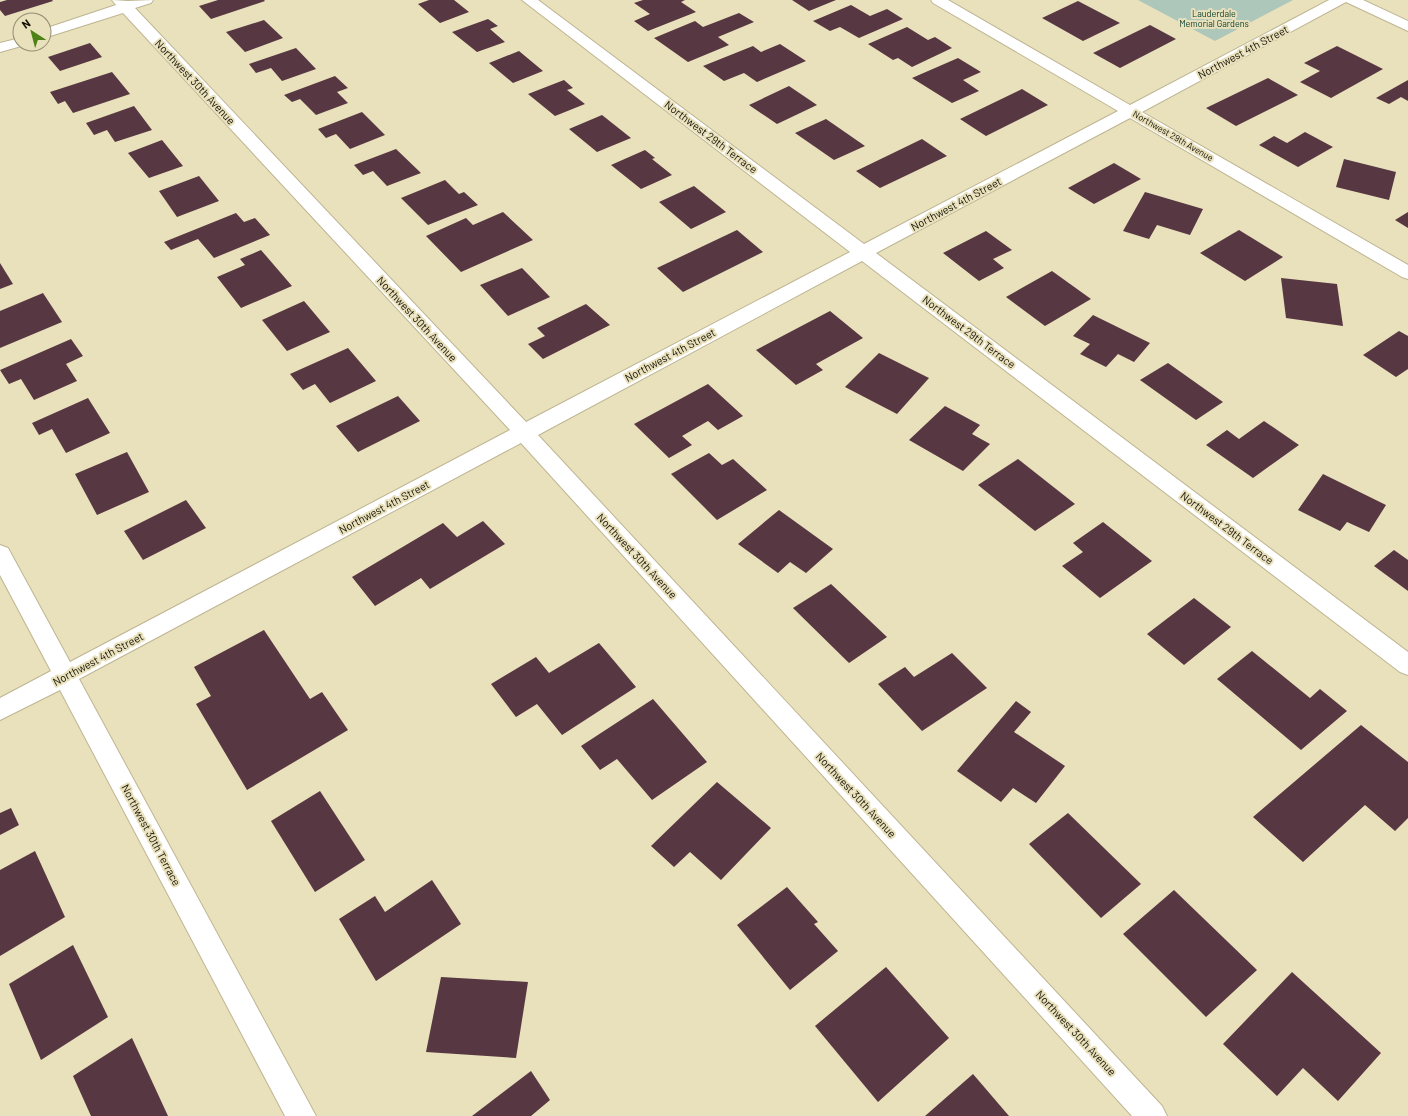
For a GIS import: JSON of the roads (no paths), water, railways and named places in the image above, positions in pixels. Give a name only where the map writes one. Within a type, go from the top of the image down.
[{"type":"street","points":[[52,31],[122,3],[146,0]]},
{"type":"street","name":"Northwest 29th Terrace","points":[[529,0],[1408,665]]},
{"type":"street","name":"Northwest 29th Avenue","points":[[938,0],[1408,272]]},
{"type":"street","name":"Northwest 4th Street","points":[[0,710],[1340,0]]},
{"type":"street","points":[[1352,0],[1408,27]]},
{"type":"street","name":"Northwest 30th Avenue","points":[[122,3],[524,433],[1152,1116]]},
{"type":"street","points":[[0,48],[12,44]]},
{"type":"street","name":"Northwest 30th Terrace","points":[[0,554],[301,1116]]},
{"type":"park label","name":"Lauderdale Memorial Gardens","points":[[1214,20]]}]
